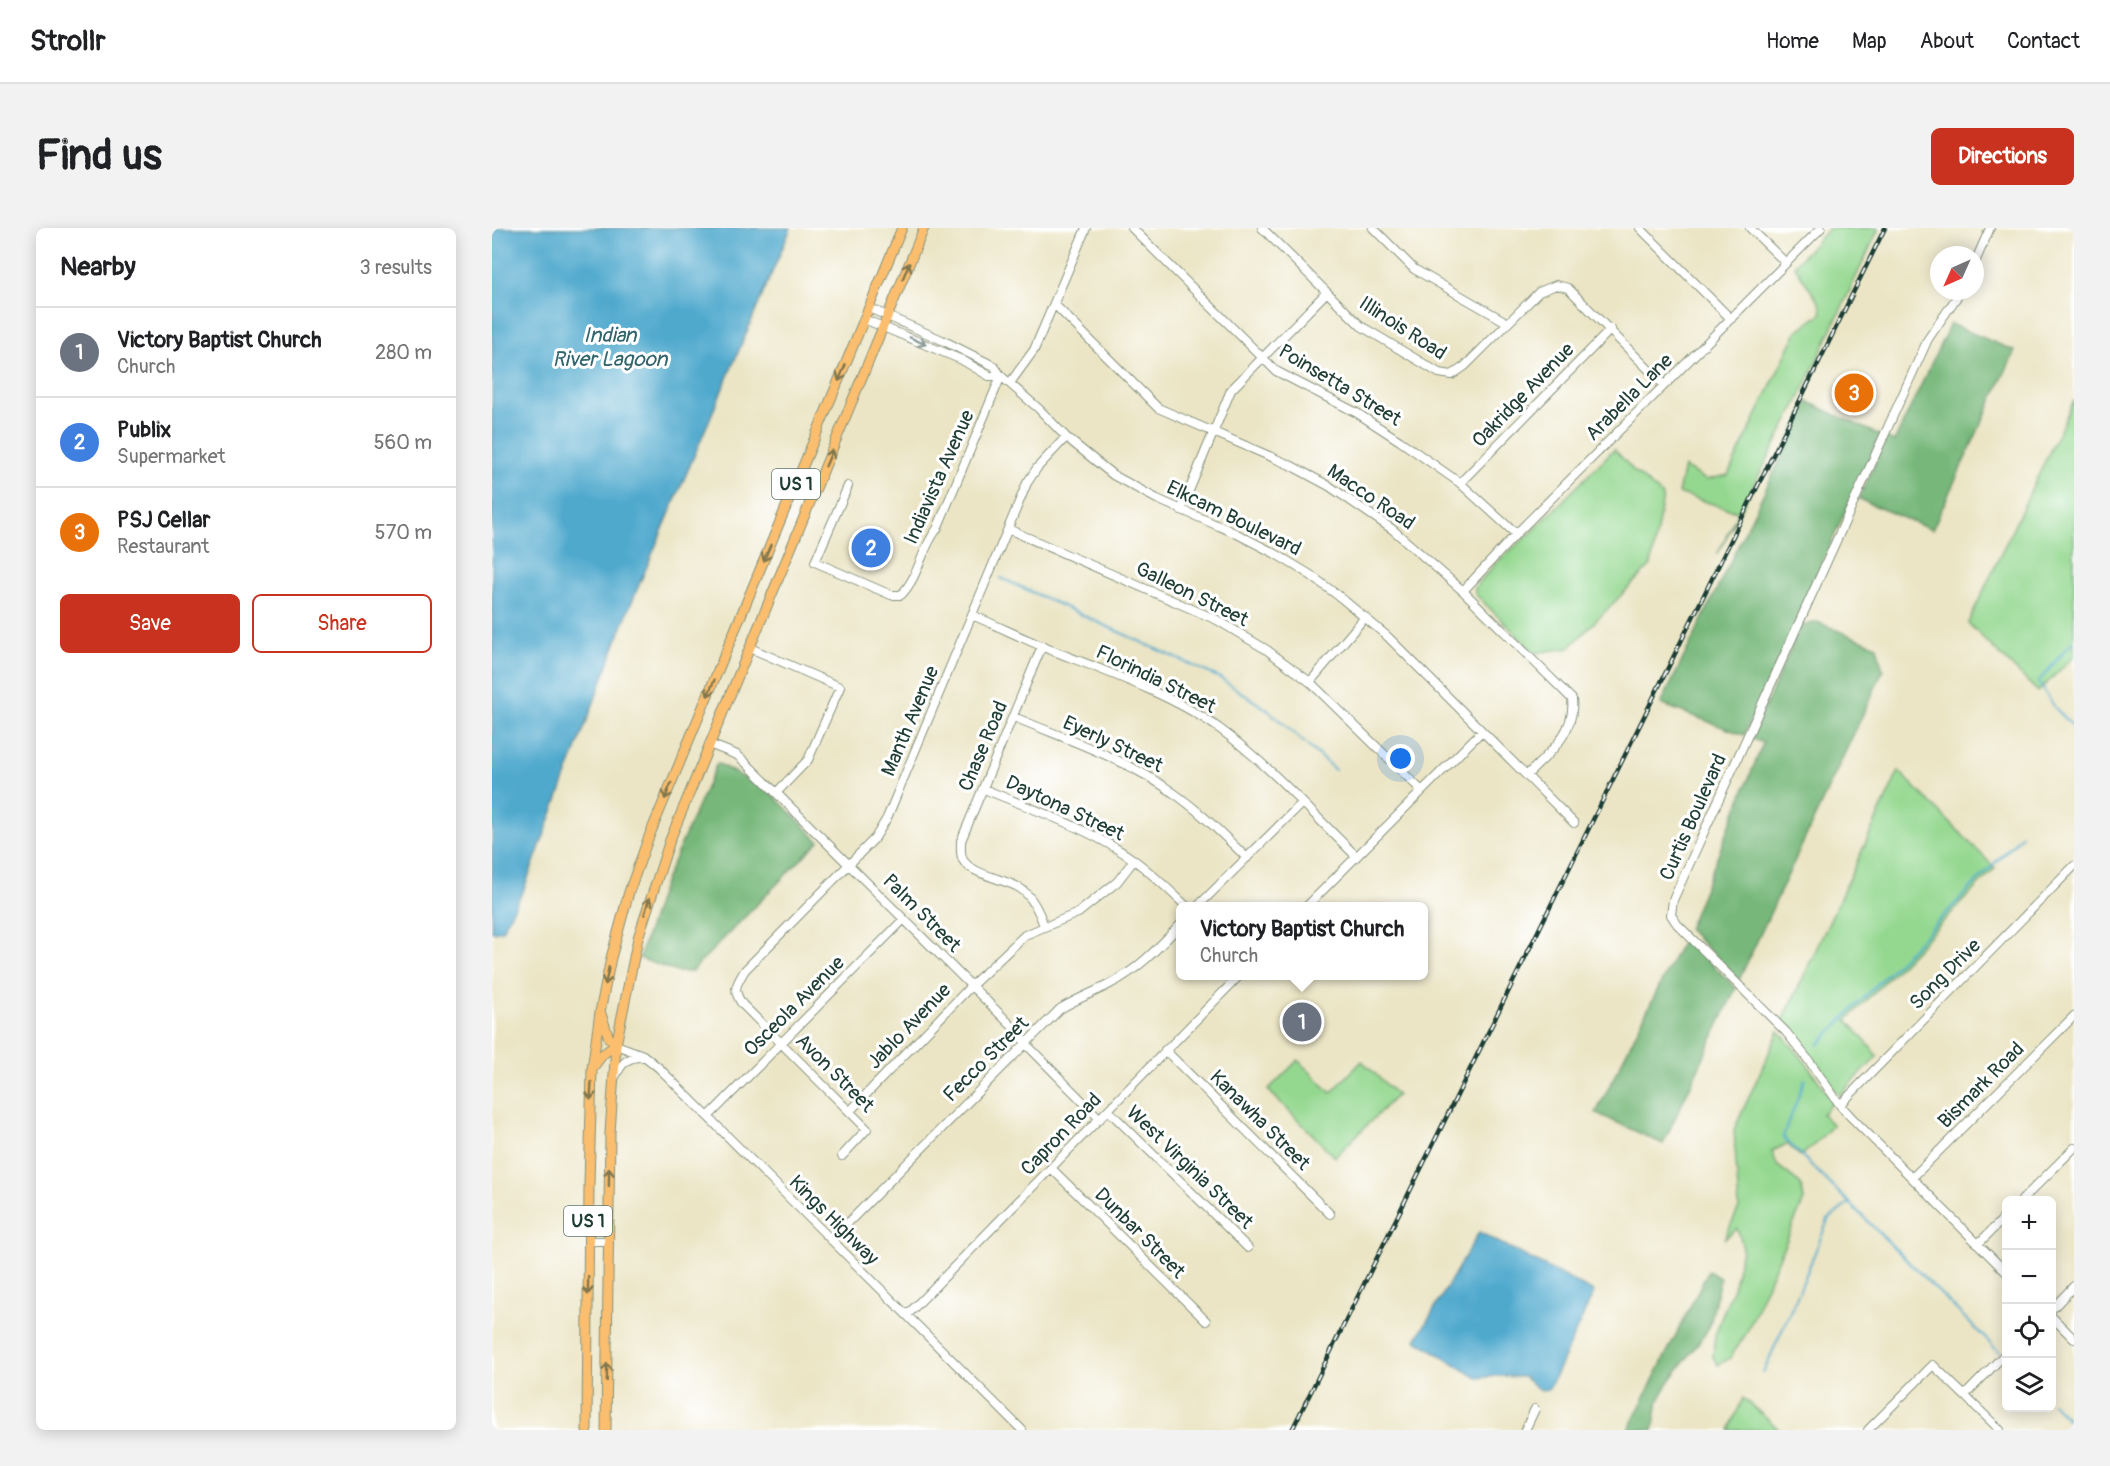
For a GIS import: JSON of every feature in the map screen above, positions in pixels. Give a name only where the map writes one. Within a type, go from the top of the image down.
[{"type":"main road","name":"US 1","points":[[587,1430],[592,1069],[600,1012],[618,931],[645,848],[902,228]]},
{"type":"main road","name":"US 1","points":[[606,1430],[613,1081],[616,1044],[630,970],[646,907],[709,744],[924,228]]},
{"type":"main road","points":[[592,1069],[603,1054],[616,1044],[609,1038],[600,1012]]},
{"type":"street","points":[[1010,383],[1034,350],[1086,228]]},
{"type":"street","name":"Poinsetta Street","points":[[1132,228],[1276,371],[1357,413],[1400,441],[1460,483],[1516,534]]},
{"type":"street","name":"Illinois Road","points":[[1262,228],[1366,330],[1439,373],[1452,375],[1466,366],[1508,323]]},
{"type":"street","points":[[1373,228],[1414,269],[1508,323],[1539,292],[1556,285],[1568,288],[1664,385]]},
{"type":"street","points":[[1640,228],[1731,319]]},
{"type":"street","points":[[1750,228],[1786,263]]},
{"type":"street","name":"Arabella Lane","points":[[1463,591],[1516,534],[1821,228]]},
{"type":"street","points":[[1982,246],[1990,228]]},
{"type":"street","points":[[1181,510],[1231,390],[1326,293]]},
{"type":"street","name":"Curtis Boulevard","points":[[1955,300],[1928,339],[1673,900],[1671,915],[1677,924],[1786,1032],[1840,1105],[2002,1267]]},
{"type":"street","name":"Macco Road","points":[[1054,304],[1158,408],[1214,430],[1290,465],[1329,486],[1366,510],[1416,549],[1463,591],[1572,699],[1572,717],[1564,736],[1527,775]]},
{"type":"street","name":"Elkcam Boulevard","points":[[869,308],[994,366],[1001,376],[1039,409],[1066,437],[1113,475],[1181,510],[1237,534],[1309,574],[1387,636],[1574,823]]},
{"type":"street","name":"Elkcam Boulevard","points":[[864,319],[962,360],[989,376],[1001,376]]},
{"type":"street","name":"Oakridge Avenue","points":[[1460,483],[1611,329]]},
{"type":"street","name":"Indiavista Avenue","points":[[848,486],[815,562],[891,595],[901,595],[910,585],[929,540],[937,529],[1001,376]]},
{"type":"street","name":"Manth Avenue","points":[[736,986],[745,970],[875,838],[887,818],[1027,483],[1037,468],[1066,437]]},
{"type":"street","name":"Galleon Street","points":[[1008,529],[1217,620],[1267,650],[1310,682],[1422,790]]},
{"type":"street","name":"Florindia Street","points":[[972,615],[1118,676],[1172,701],[1219,728],[1266,768],[1356,856]]},
{"type":"street","points":[[1310,682],[1365,617]]},
{"type":"street","name":"Chase Road","points":[[1042,646],[961,841],[963,860],[970,866],[1024,891],[1039,911],[1044,926]]},
{"type":"street","points":[[750,648],[840,687],[808,760],[777,792]]},
{"type":"street","name":"Eyerly Street","points":[[1014,717],[1142,772],[1208,820],[1247,858]]},
{"type":"street","points":[[1310,902],[1482,731]]},
{"type":"street","name":"Palm Street","points":[[709,744],[744,760],[1020,1034],[1025,1043],[1100,1119]]},
{"type":"street","name":"Daytona Street","points":[[984,789],[1107,843],[1161,881],[1182,902]]},
{"type":"street","points":[[1202,902],[1302,803]]},
{"type":"street","name":"Jablo Avenue","points":[[850,1111],[971,986],[1025,935],[1078,913],[1117,882],[1134,860]]},
{"type":"street","name":"Song Drive","points":[[1840,1105],[2074,866]]},
{"type":"street","name":"Osceola Avenue","points":[[708,1117],[904,919]]},
{"type":"street","name":"Fecco Street","points":[[831,1240],[1060,1009],[1079,997],[1110,984],[1146,960],[1176,929]]},
{"type":"street","name":"Capron Road","points":[[907,1315],[1234,980]]},
{"type":"street","name":"Avon Street","points":[[736,986],[736,995],[742,1004],[867,1129],[842,1156]]},
{"type":"street","name":"Bismark Road","points":[[1912,1178],[2074,1016]]},
{"type":"street","name":"Kings Highway","points":[[616,1044],[646,1057],[1022,1430]]},
{"type":"street","name":"Kanawha Street","points":[[1166,1050],[1330,1214]]},
{"type":"street","points":[[613,1081],[626,1059],[646,1057]]},
{"type":"street","name":"West Virginia Street","points":[[1108,1110],[1248,1248]]},
{"type":"street","points":[[2026,1196],[2074,1148]]},
{"type":"street","name":"Dunbar Street","points":[[1052,1169],[1206,1321]]},
{"type":"street","points":[[1978,1244],[2002,1221]]},
{"type":"street","points":[[588,1241],[608,1241]]},
{"type":"street","points":[[2056,1305],[2074,1286]]},
{"type":"street","points":[[2056,1321],[2074,1339]]},
{"type":"street","points":[[1965,1395],[2002,1358]]},
{"type":"street","points":[[1868,1430],[1933,1365],[2000,1430]]},
{"type":"street","points":[[1525,1430],[1535,1409]]},
{"type":"green space","points":[[1829,228],[1879,228],[1798,401],[1717,555],[1738,512],[1678,493],[1684,467],[1706,480],[1728,475],[1797,331],[1822,313],[1820,304],[1794,265]]},
{"type":"green space","points":[[1950,324],[2015,351],[1932,530],[1859,499],[1886,438],[1894,442]]},
{"type":"green space","points":[[2074,400],[2074,656],[2038,692],[1968,623]]},
{"type":"green space","points":[[1808,402],[1880,435],[1744,735],[1661,704]]},
{"type":"green space","points":[[1614,449],[1634,471],[1663,496],[1651,565],[1569,648],[1535,653],[1475,594],[1475,587],[1497,562],[1531,533]]},
{"type":"green space","points":[[1817,622],[1877,646],[1883,671],[1739,980],[1688,929],[1763,743],[1751,738],[1801,626]]},
{"type":"green space","points":[[717,763],[770,792],[819,841],[691,972],[677,972],[639,958],[663,885]]},
{"type":"green space","points":[[1899,771],[1995,868],[1847,1020],[1878,1056],[1839,1096],[1813,1059],[1782,1023]]},
{"type":"green space","points":[[1684,937],[1736,988],[1663,1144],[1596,1113]]},
{"type":"green space","points":[[1779,1031],[1807,1064],[1833,1102],[1822,1114],[1833,1125],[1800,1156],[1787,1144],[1772,1151],[1777,1165],[1801,1184],[1804,1200],[1746,1334],[1730,1358],[1718,1365],[1713,1357],[1715,1335],[1734,1285],[1742,1250],[1737,1229],[1724,1239],[1739,1208],[1734,1130]]},
{"type":"green space","points":[[1298,1060],[1331,1093],[1362,1061],[1397,1095],[1335,1157],[1268,1090]]},
{"type":"green space","points":[[1708,1271],[1720,1278],[1711,1320],[1705,1334],[1669,1382],[1658,1402],[1653,1430],[1628,1430]]},
{"type":"green space","points":[[1743,1398],[1780,1430],[1729,1430]]},
{"type":"water","name":"Indian River Lagoon","points":[[492,228],[791,228],[628,611],[524,889],[502,930],[492,932]]},
{"type":"water","points":[[1479,1232],[1594,1292],[1549,1389],[1539,1390],[1524,1377],[1477,1378],[1416,1340]]},
{"type":"waterway","points":[[1001,578],[1220,678],[1269,711],[1335,770]]},
{"type":"waterway","points":[[2074,640],[2038,682],[2056,709],[2074,727]]},
{"type":"waterway","points":[[1818,1045],[2022,835]]},
{"type":"waterway","points":[[1805,1079],[1783,1137],[1999,1352]]},
{"type":"waterway","points":[[1763,1373],[1828,1220],[1849,1203]]},
{"type":"waterway","points":[[2056,1407],[2074,1426]]},
{"type":"railway","points":[[1292,1430],[1885,228]]},
{"type":"place","name":"PSJ Cellar","points":[[1854,393]]},
{"type":"place","name":"Publix","points":[[871,548]]},
{"type":"place","name":"Victory Baptist Church","points":[[1302,1022]]}]
